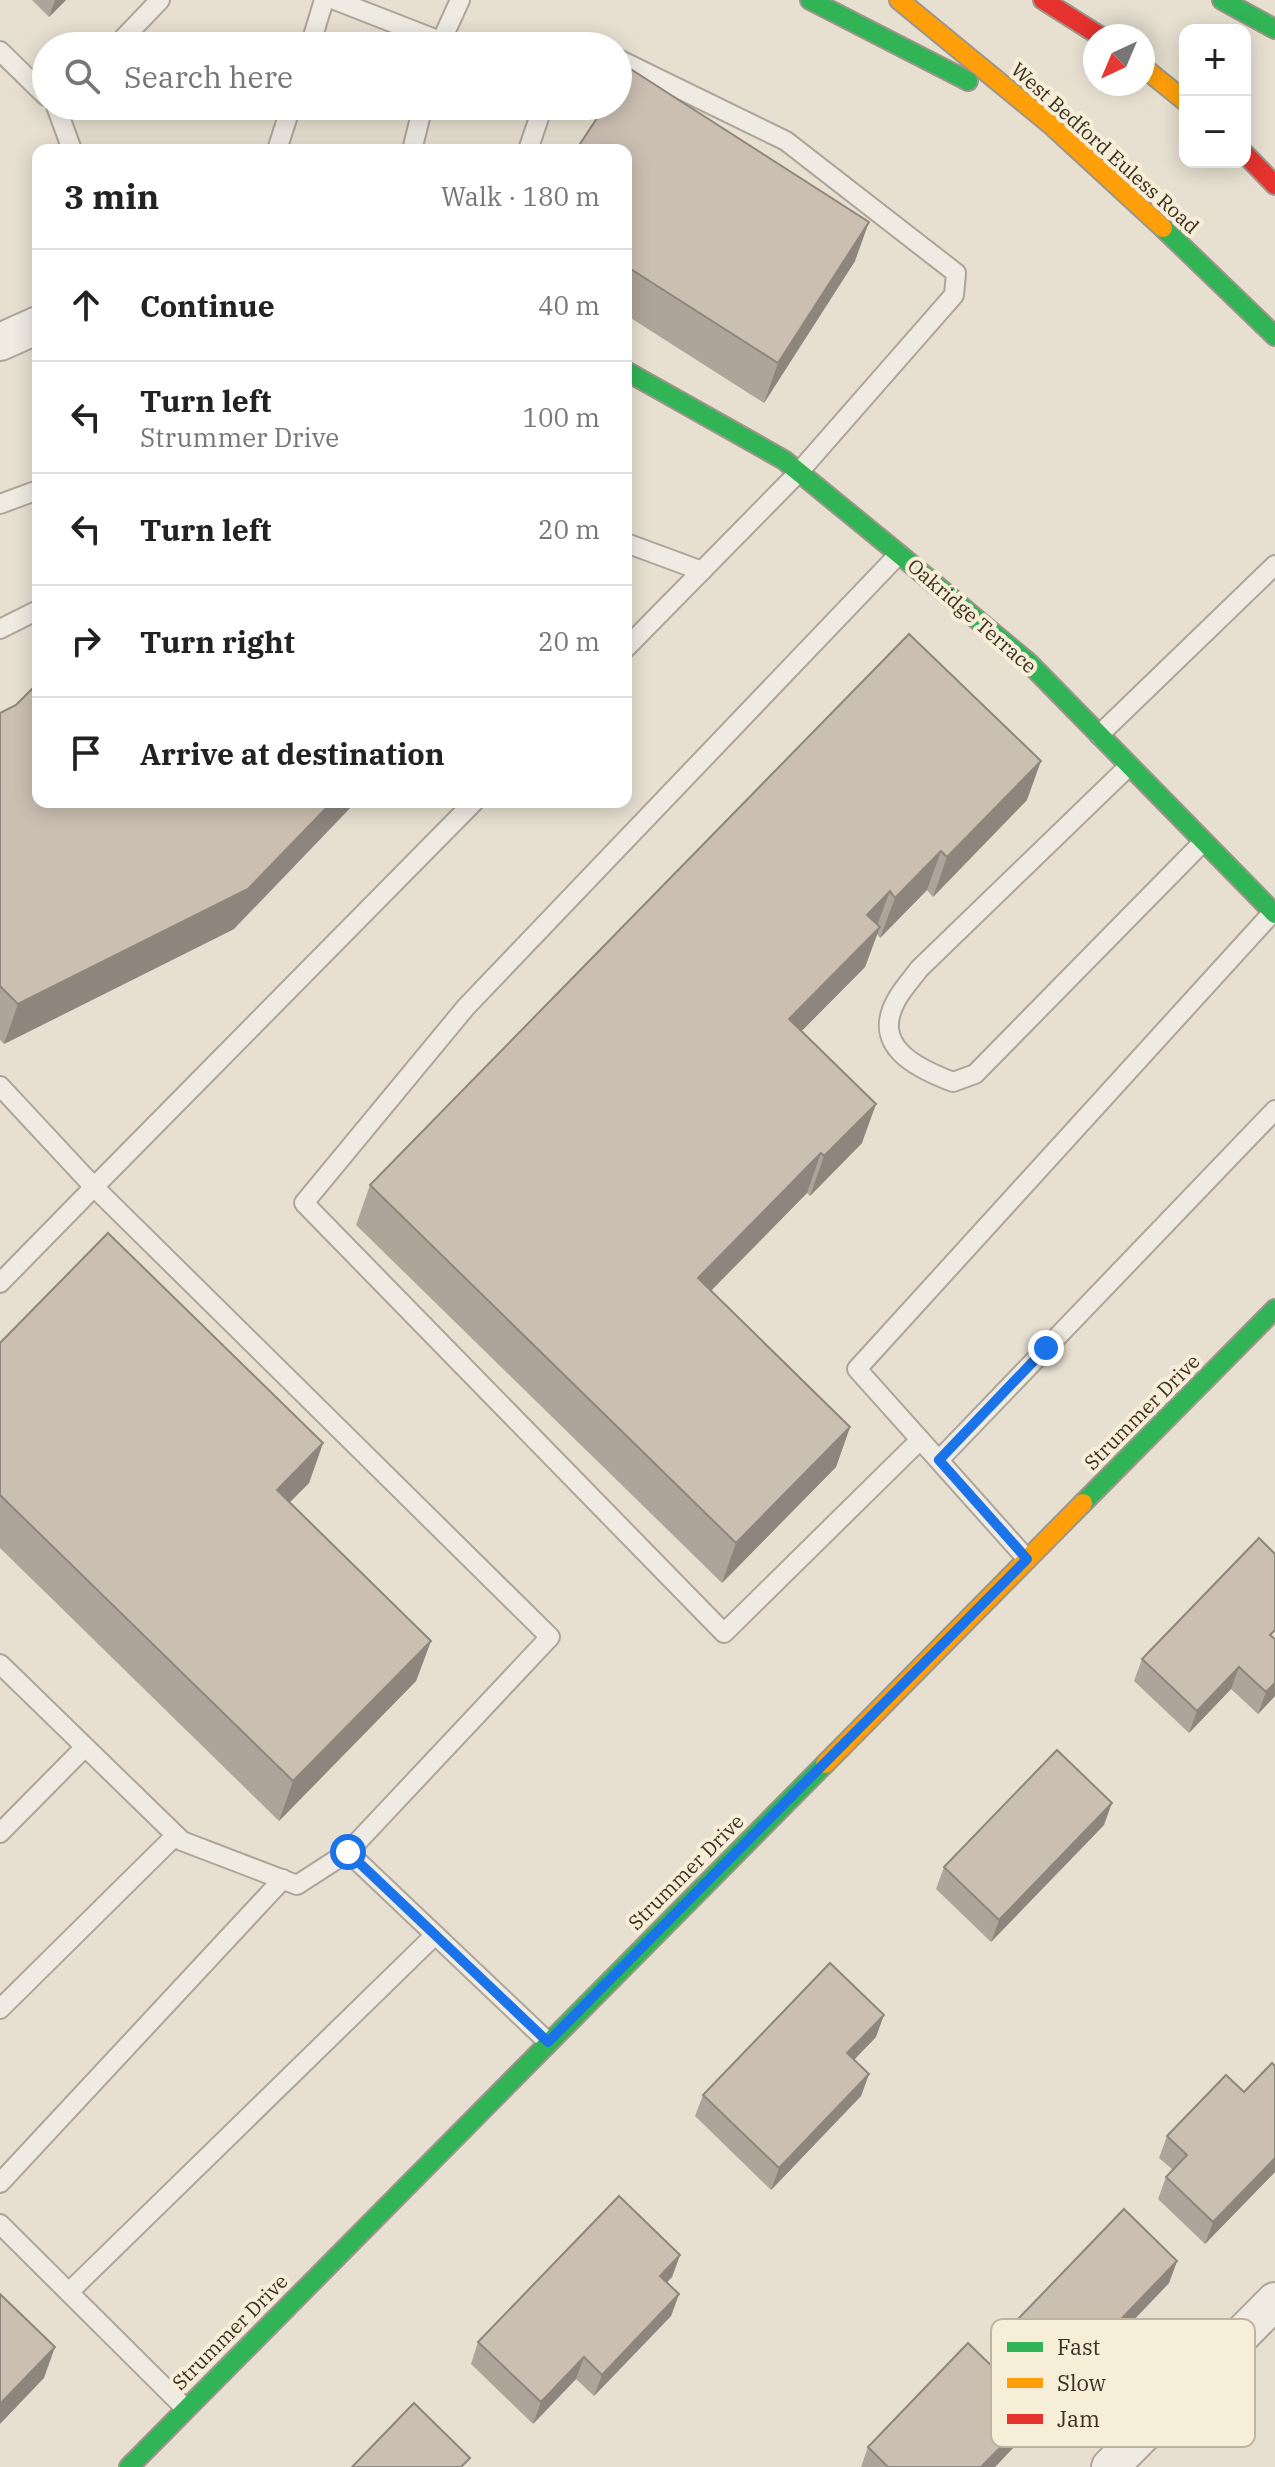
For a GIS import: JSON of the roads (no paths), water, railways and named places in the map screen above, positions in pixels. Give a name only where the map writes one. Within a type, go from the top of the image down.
[{"type":"main road","points":[[810,0],[1050,124]]},
{"type":"main road","name":"West Bedford Euless Road","points":[[899,0],[1050,124],[1275,336]]},
{"type":"main road","points":[[1043,0],[1083,25]]},
{"type":"main road","points":[[1222,0],[1275,29]]},
{"type":"main road","points":[[1155,77],[1179,96]]},
{"type":"main road","points":[[1251,160],[1275,185]]},
{"type":"main road","name":"Oakridge Terrace","points":[[632,374],[784,460],[1029,663],[1274,913]]},
{"type":"main road","name":"Strummer Drive","points":[[129,2467],[1275,1309]]},
{"type":"street","points":[[0,342],[32,328]]},
{"type":"street","points":[[1255,2321],[1275,2301]]},
{"type":"street","points":[[1110,2467],[1130,2447]]},
{"type":"lane","points":[[129,32],[160,0]]},
{"type":"lane","points":[[314,32],[324,0]]},
{"type":"lane","points":[[335,0],[411,32]]},
{"type":"lane","points":[[445,32],[460,0]]},
{"type":"lane","points":[[0,51],[32,82]]},
{"type":"lane","points":[[632,66],[786,141],[956,273],[954,295],[799,472],[632,642]]},
{"type":"lane","points":[[60,120],[70,144]]},
{"type":"lane","points":[[279,144],[287,120]]},
{"type":"lane","points":[[414,144],[420,120]]},
{"type":"lane","points":[[530,144],[538,120]]},
{"type":"lane","points":[[0,504],[32,492]]},
{"type":"lane","points":[[632,545],[702,571]]},
{"type":"lane","points":[[899,554],[466,1007],[304,1203],[724,1633],[920,1440]]},
{"type":"lane","points":[[1099,735],[1275,565]]},
{"type":"lane","points":[[0,629],[32,613]]},
{"type":"lane","points":[[1129,766],[919,969],[897,999],[889,1018],[890,1040],[903,1056],[930,1073],[953,1082],[975,1074],[1203,842]]},
{"type":"lane","points":[[0,1283],[468,808]]},
{"type":"lane","points":[[1027,1559],[857,1369],[1274,913]]},
{"type":"lane","points":[[0,1086],[94,1187],[550,1637],[348,1852],[297,1885],[182,1841],[0,1664]]},
{"type":"lane","points":[[939,1460],[1275,1110]]},
{"type":"lane","points":[[0,1833],[85,1747]]},
{"type":"lane","points":[[0,2009],[176,1835]]},
{"type":"lane","points":[[348,1852],[548,2042]]},
{"type":"lane","points":[[0,2183],[283,1879]]},
{"type":"lane","points":[[69,2292],[435,1935]]},
{"type":"lane","points":[[0,2224],[185,2408]]}]
